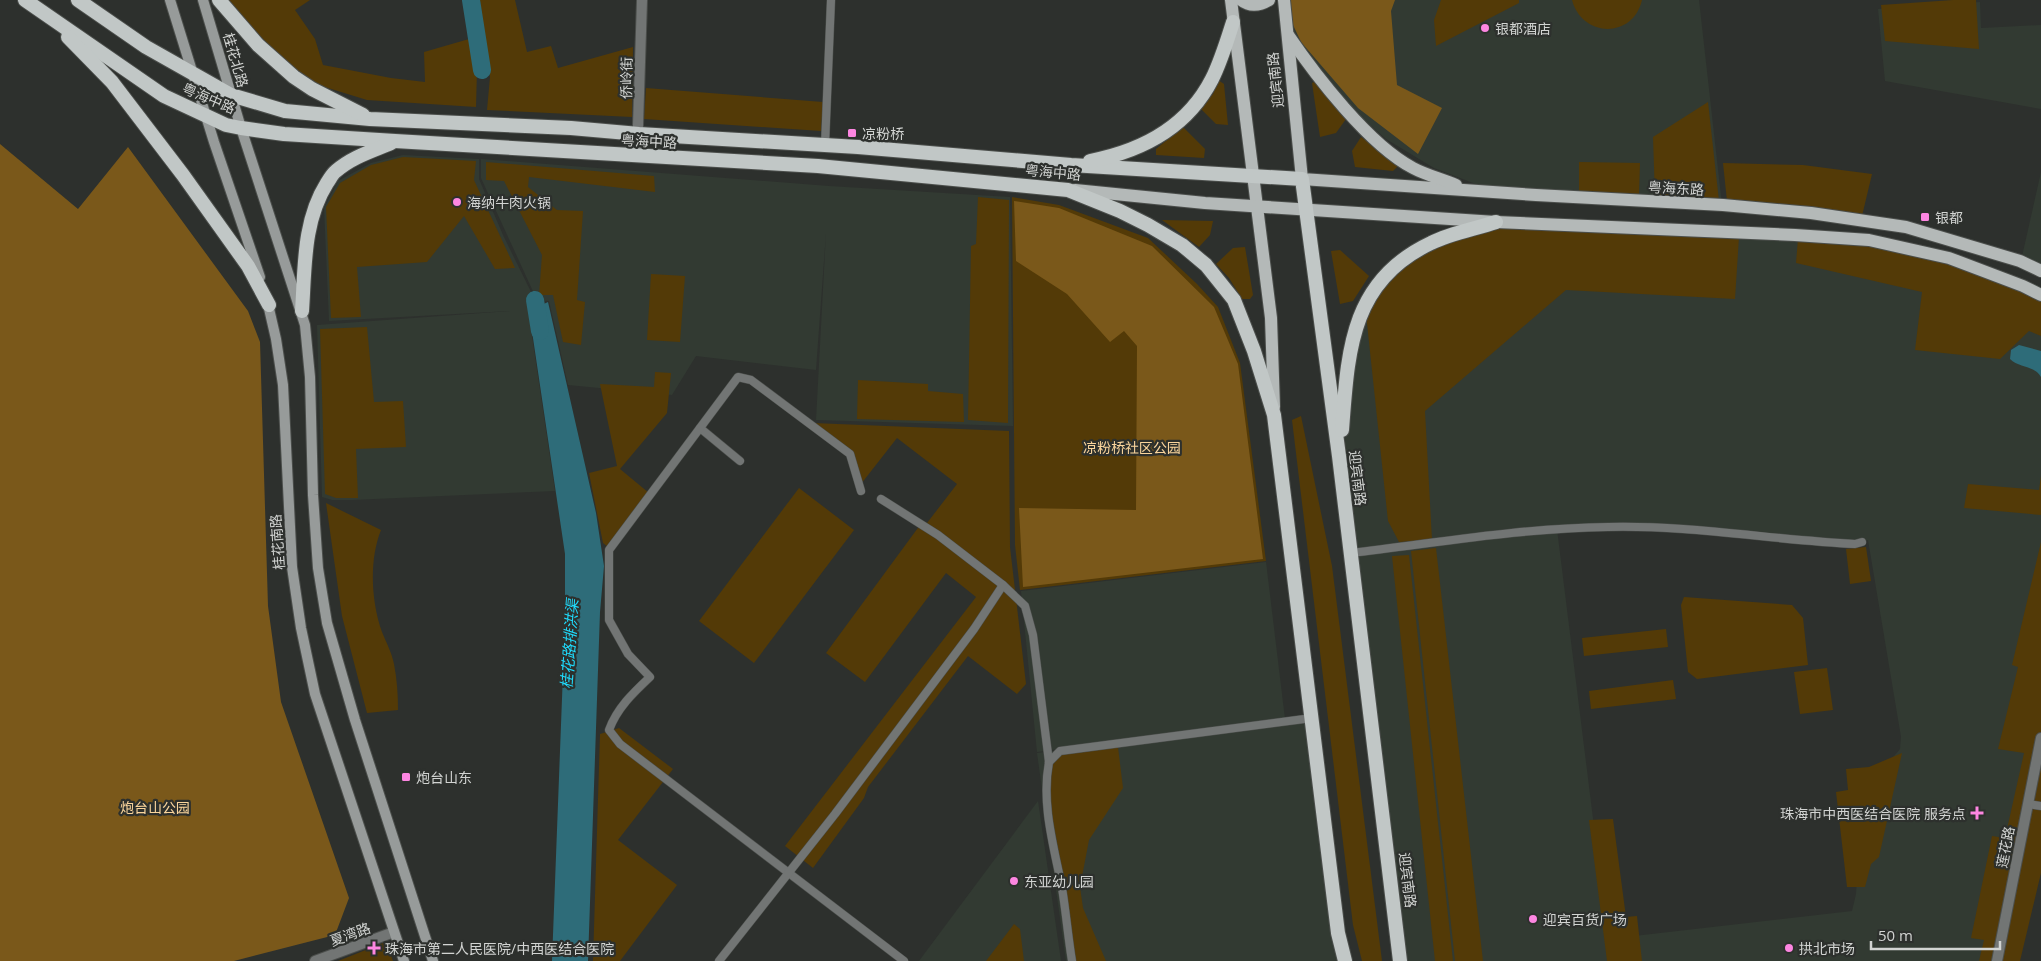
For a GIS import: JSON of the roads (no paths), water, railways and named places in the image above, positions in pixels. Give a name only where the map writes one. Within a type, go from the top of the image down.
[{"type":"highway","name":"粤海中路","points":[[25,0],[164,96],[226,125],[241,128],[284,134],[818,166],[1068,190]]},
{"type":"highway","points":[[80,1],[96,0]]},
{"type":"highway","points":[[219,0],[258,45],[294,77],[312,89],[370,119]]},
{"type":"highway","name":"粤海中路","points":[[80,1],[146,47],[232,96],[285,111],[370,119],[571,128],[825,145],[1071,165],[1302,179]]},
{"type":"highway","points":[[43,12],[112,82],[248,266],[269,305]]},
{"type":"highway","points":[[1071,165],[1128,152],[1158,138],[1173,126],[1199,99],[1211,80],[1234,22]]},
{"type":"highway","points":[[302,311],[307,238],[314,209],[324,189],[334,172],[353,158],[395,141]]},
{"type":"highway","name":"迎宾南路","points":[[1302,179],[1339,456],[1400,961]]},
{"type":"highway","points":[[1068,190],[1120,211],[1148,225],[1182,246],[1206,265],[1234,300],[1254,351],[1274,415],[1338,933],[1345,961]]},
{"type":"highway","points":[[1339,456],[1350,351],[1358,322],[1372,292],[1388,271],[1408,255],[1432,242],[1496,222]]},
{"type":"main road","points":[[170,0],[206,116]]},
{"type":"main road","name":"桂花北路","points":[[203,0],[241,128]]},
{"type":"main road","points":[[1230,0],[1271,318],[1274,415]]},
{"type":"main road","points":[[1240,0],[1251,5],[1261,4],[1269,0]]},
{"type":"main road","name":"迎宾南路","points":[[1284,0],[1302,179]]},
{"type":"main road","points":[[1287,32],[1309,65],[1379,145],[1412,168],[1470,190]]},
{"type":"main road","name":"桂花南路","points":[[206,116],[269,305],[276,339],[283,385],[292,567],[300,628],[315,694],[404,961]]},
{"type":"main road","points":[[241,128],[302,311],[310,377],[313,496],[318,568],[327,623],[352,711],[433,961]]},
{"type":"main road","name":"粤海东路","points":[[1302,179],[1536,196],[1722,205],[1811,213],[1906,227],[2020,261],[2041,272]]},
{"type":"main road","name":"粤海中路","points":[[1068,190],[1306,209]]},
{"type":"main road","points":[[1306,209],[1496,222],[1869,240],[1949,258],[2023,286],[2041,295]]},
{"type":"street","name":"侨岭街","points":[[637,156],[642,0]]},
{"type":"street","name":"莲花路","points":[[1997,961],[2041,738]]},
{"type":"street","name":"夏湾路","points":[[315,961],[394,932]]},
{"type":"lane","points":[[825,145],[831,0]]},
{"type":"lane","points":[[861,492],[850,454],[751,380],[738,377],[610,550],[610,620],[628,654],[650,677],[614,715],[609,730],[620,744],[904,961]]},
{"type":"lane","points":[[700,428],[740,461]]},
{"type":"lane","points":[[881,499],[938,535],[1003,585],[1025,606],[1033,635],[1049,762],[1045,782],[1047,811],[1062,891],[1072,961]]},
{"type":"lane","points":[[1351,553],[1547,529],[1609,527],[1688,528],[1802,542],[1855,544],[1862,542]]},
{"type":"lane","points":[[719,961],[790,873],[974,629],[1003,585]]},
{"type":"lane","points":[[1049,762],[1060,751],[1312,718]]},
{"type":"lane","points":[[2028,804],[2041,806]]},
{"type":"water","points":[[548,302],[596,513],[604,566],[600,612],[588,961],[552,961],[565,620],[565,554],[529,311]]},
{"type":"water","points":[[2019,345],[2041,351],[2041,377],[2034,370],[2010,359],[2011,350]]},
{"type":"waterway","points":[[471,0],[482,70]]},
{"type":"waterway","name":"桂花路排洪渠","points":[[535,300],[540,331]]},
{"type":"place","name":"银都酒店","points":[[1485,28]]},
{"type":"place","name":"凉粉桥","points":[[852,133]]},
{"type":"place","name":"海纳牛肉火锅","points":[[457,202]]},
{"type":"place","name":"银都","points":[[1925,217]]},
{"type":"place","name":"炮台山东","points":[[406,777]]},
{"type":"place","name":"珠海市中西医结合医院 服务点","points":[[1977,813]]},
{"type":"place","name":"东亚幼儿园","points":[[1014,881]]},
{"type":"place","name":"迎宾百货广场","points":[[1533,919]]},
{"type":"place","name":"珠海市第二人民医院/中西医结合医院","points":[[374,948]]},
{"type":"place","name":"拱北市场","points":[[1789,948]]},
{"type":"park label","name":"凉粉桥社区公园","points":[[1132,447]]},
{"type":"park label","name":"炮台山公园","points":[[155,807]]}]
